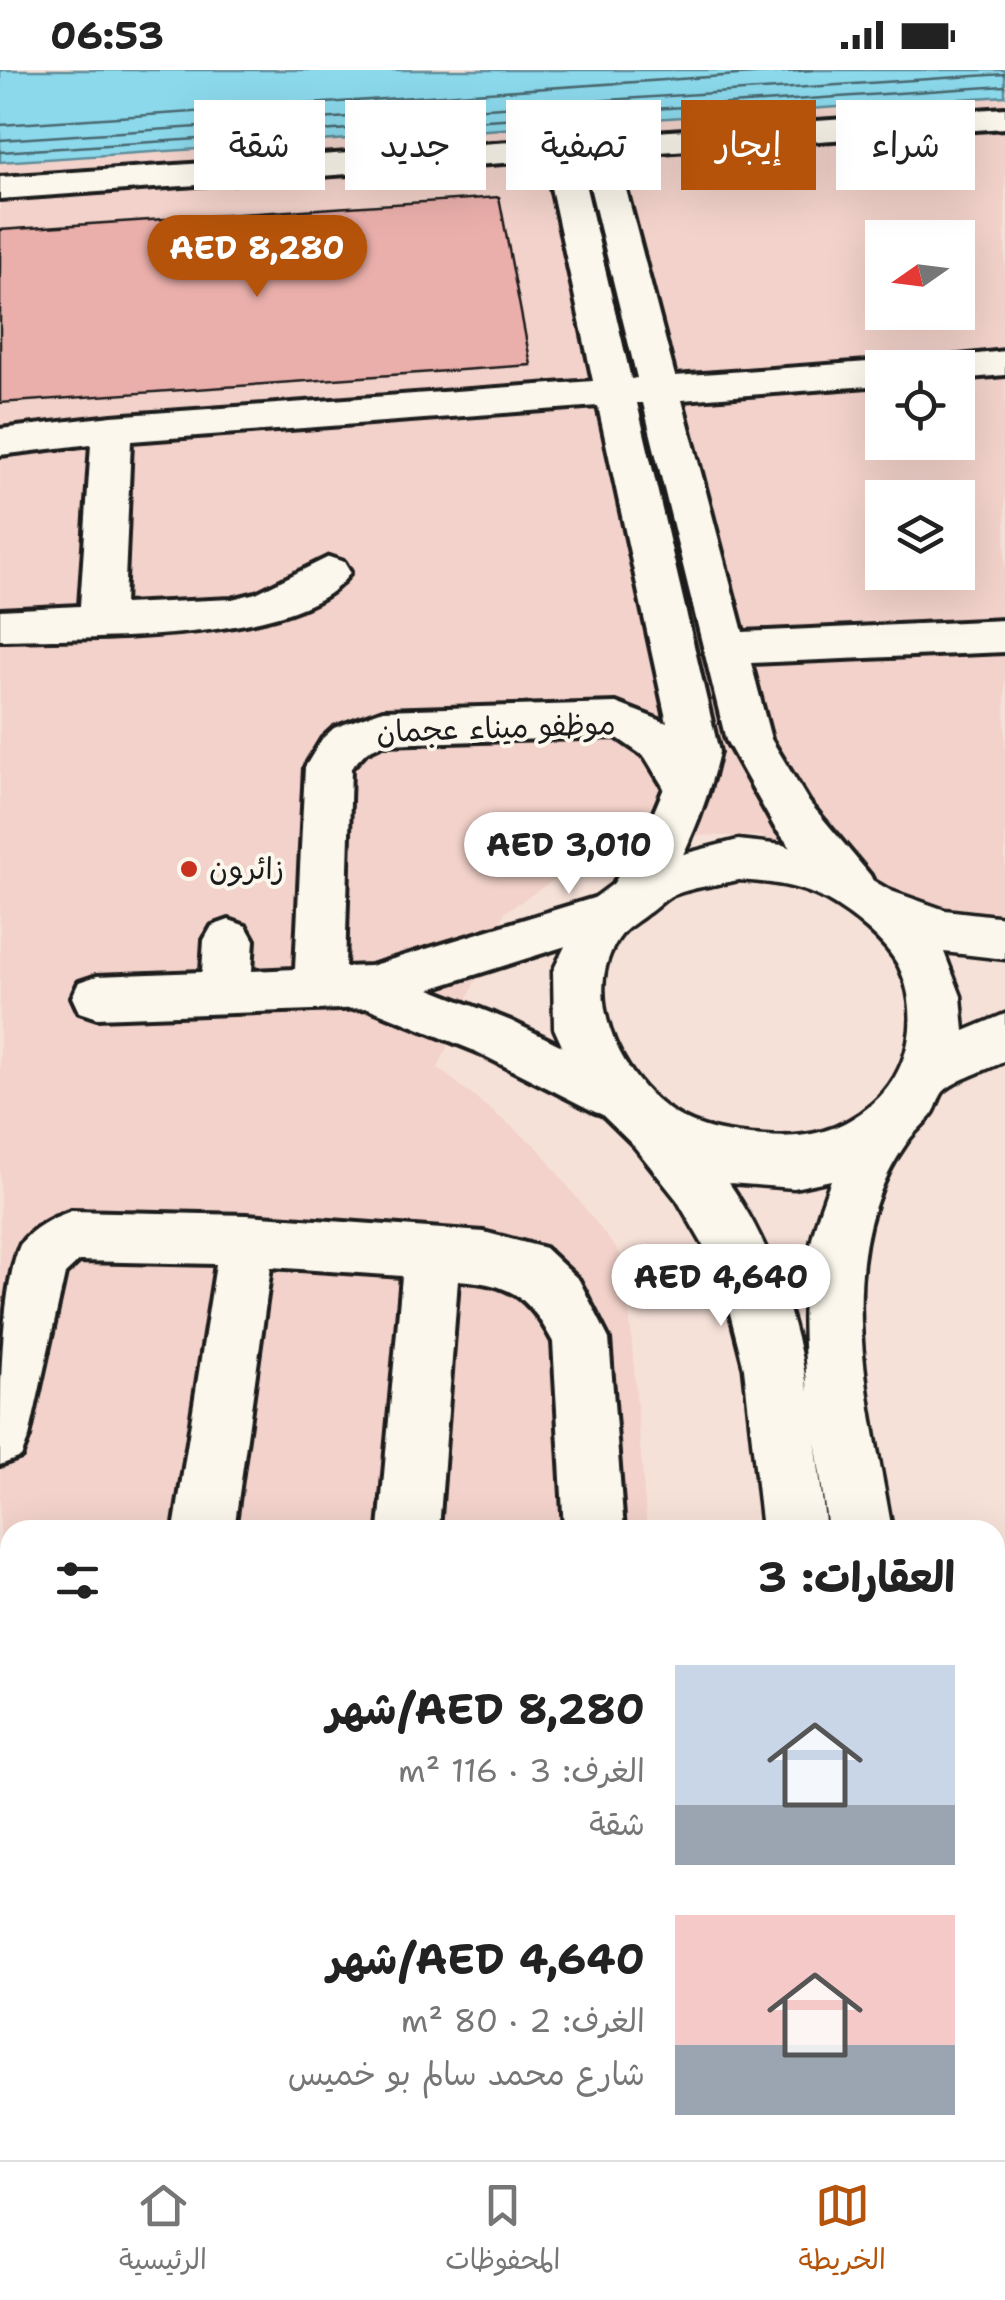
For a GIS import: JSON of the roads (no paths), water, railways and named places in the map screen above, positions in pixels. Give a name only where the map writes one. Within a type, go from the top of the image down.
[{"type":"main road","points":[[793,1520],[774,1361],[758,1292],[730,1228],[692,1172],[629,1110],[588,1060],[576,1021],[576,982],[587,945],[620,903],[680,869],[738,860],[797,867],[943,930],[1005,938]]},
{"type":"main road","points":[[629,1110],[690,1148],[742,1162],[795,1163],[845,1151],[887,1127],[912,1102],[929,1073],[939,1015],[921,957],[867,899]]},
{"type":"main road","points":[[929,1073],[1005,1036]]},
{"type":"main road","points":[[859,1520],[836,1356],[833,1294],[837,1245],[857,1188],[887,1127]]},
{"type":"street","points":[[661,141],[1005,118]]},
{"type":"street","points":[[0,188],[506,151]]},
{"type":"street","points":[[97,997],[370,987],[620,903],[662,848],[688,791],[696,752],[614,394],[584,190]]},
{"type":"street","points":[[593,190],[662,390],[749,740],[768,778],[820,852],[867,899]]},
{"type":"street","points":[[975,366],[1005,363]]},
{"type":"street","points":[[0,442],[112,429],[865,374]]},
{"type":"street","points":[[101,623],[112,429]]},
{"type":"street","points":[[0,626],[232,614],[269,605],[329,572]]},
{"type":"street","points":[[727,648],[1005,636]]},
{"type":"street","name":"موظفو ميناء عجمان","points":[[319,989],[328,767],[336,750],[357,733],[383,727],[616,720],[646,729],[659,740],[688,791]]},
{"type":"street","points":[[226,992],[229,940]]},
{"type":"street","points":[[370,987],[492,1036],[629,1110]]},
{"type":"street","points":[[0,1438],[40,1262],[52,1248],[71,1236],[247,1240],[484,1257],[524,1266],[560,1298],[582,1339],[593,1520]]},
{"type":"street","points":[[205,1520],[247,1240]]},
{"type":"street","points":[[410,1520],[432,1253]]},
{"type":"water","points":[[0,70],[1005,70],[1005,96],[836,100],[836,107],[816,108],[816,100],[681,100],[681,117],[661,119],[661,100],[506,100],[506,129],[486,130],[486,100],[345,100],[345,139],[325,141],[325,100],[194,100],[194,149],[0,162]]},
{"type":"place","name":"زائرون","points":[[189,869]]}]
